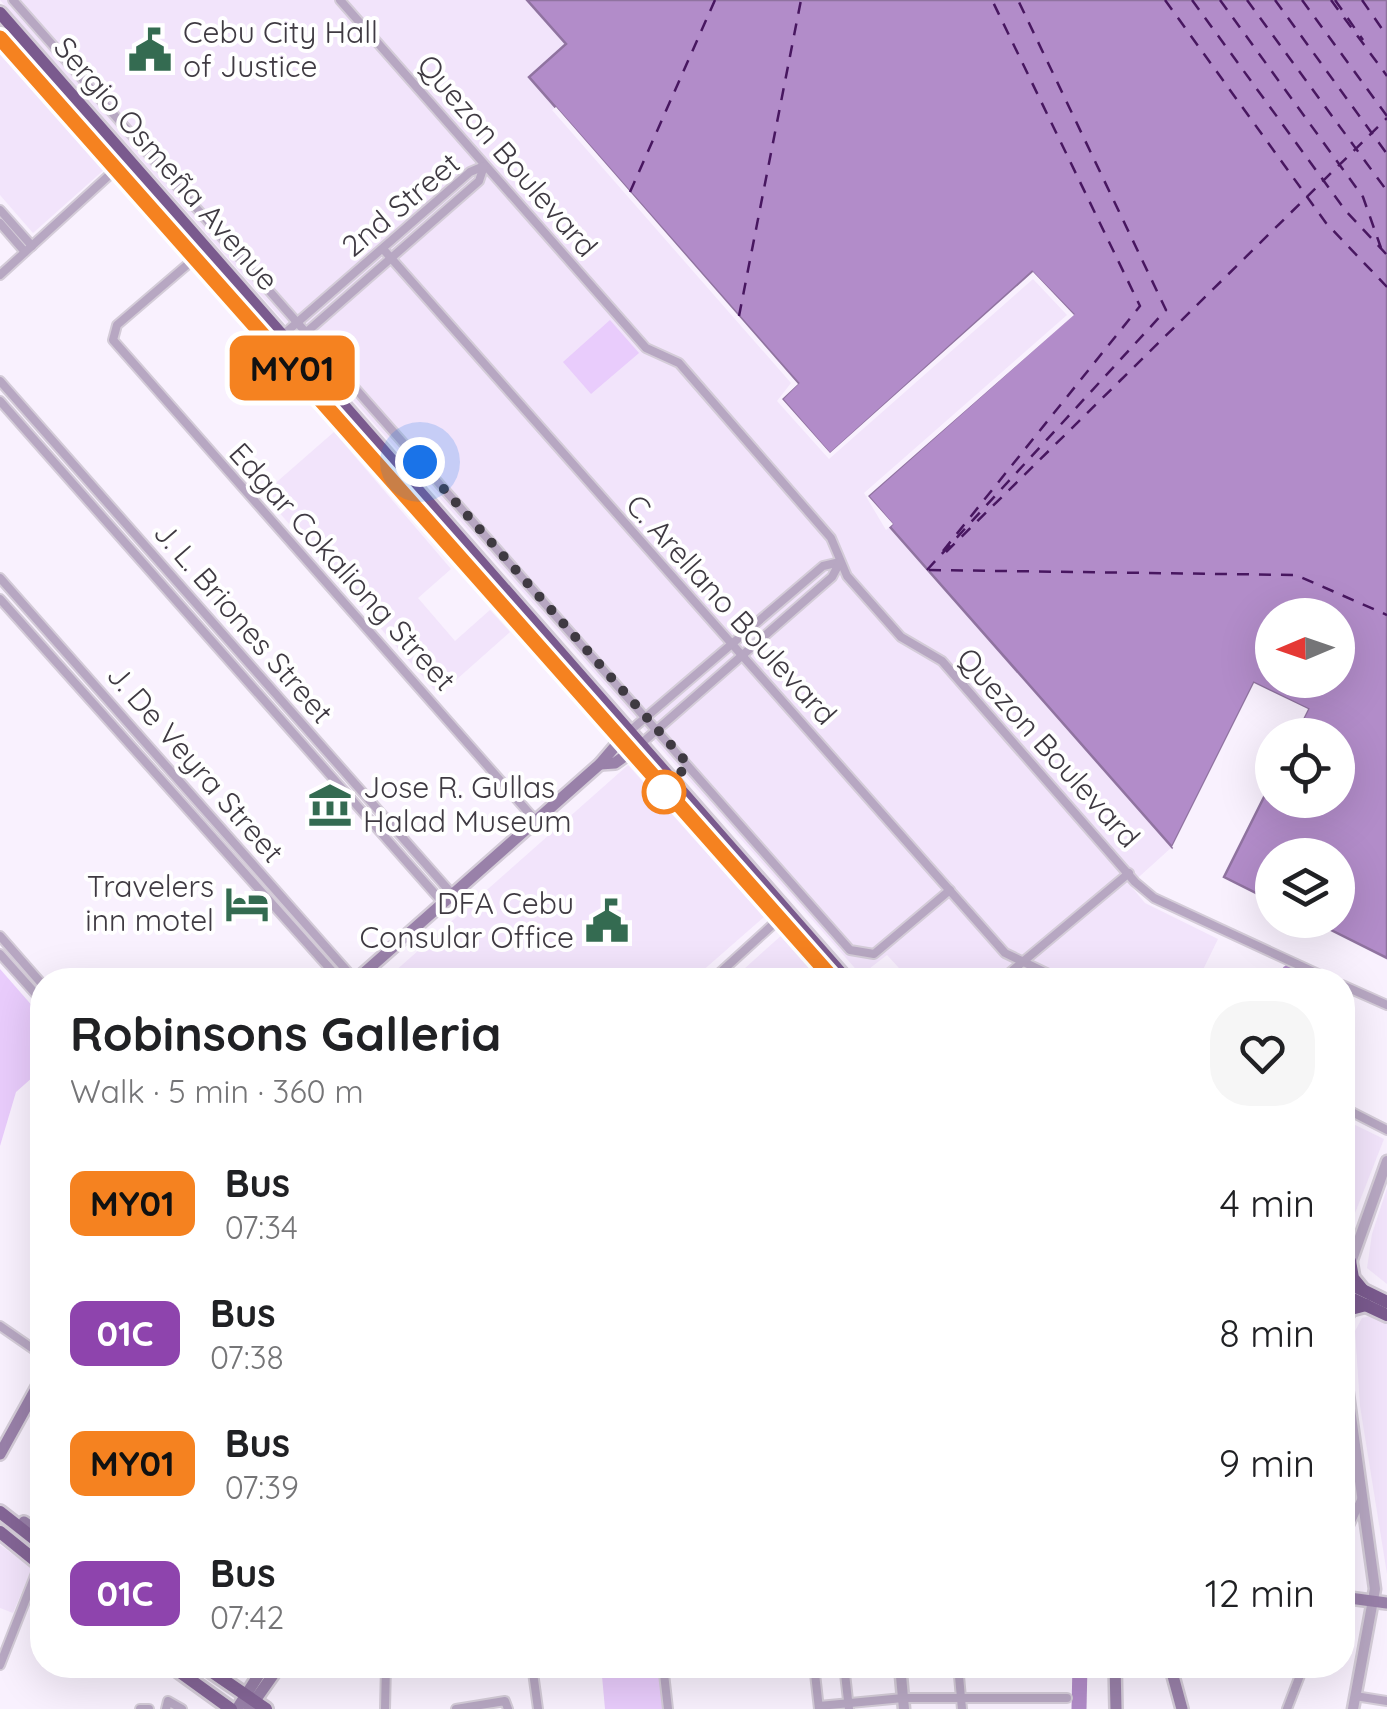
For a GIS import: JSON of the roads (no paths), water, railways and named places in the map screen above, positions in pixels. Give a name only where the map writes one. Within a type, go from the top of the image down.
[{"type":"highway","name":"Sergio Osmeña Avenue","points":[[0,14],[643,742],[824,968]]},
{"type":"highway","name":"Sergio Osmeña Avenue","points":[[0,38],[618,741],[835,968]]},
{"type":"highway","points":[[1355,1280],[1365,1298]]},
{"type":"highway","points":[[1355,1288],[1387,1315]]},
{"type":"highway","points":[[1365,1298],[1387,1302]]},
{"type":"highway","points":[[1355,1306],[1365,1298]]},
{"type":"main road","points":[[370,968],[600,764],[632,730]]},
{"type":"main road","points":[[600,764],[615,763],[643,742]]},
{"type":"main road","points":[[0,1454],[30,1400]]},
{"type":"main road","points":[[0,1499],[30,1528]]},
{"type":"main road","points":[[0,1512],[30,1529]]},
{"type":"main road","points":[[0,1532],[30,1555]]},
{"type":"main road","points":[[1355,1599],[1387,1603]]},
{"type":"main road","points":[[189,1678],[234,1709],[254,1704],[271,1678]]},
{"type":"main road","points":[[219,1678],[254,1704]]},
{"type":"main road","points":[[254,1704],[261,1678]]},
{"type":"main road","points":[[1115,1678],[1116,1709]]},
{"type":"main road","points":[[1174,1678],[1182,1709]]},
{"type":"street","points":[[14,0],[856,954],[874,954],[950,890]]},
{"type":"street","name":"Quezon Boulevard","points":[[340,0],[646,348],[679,363],[830,538],[840,562],[896,631],[942,661],[1129,874],[1154,898],[1305,968]]},
{"type":"street","points":[[128,158],[141,146]]},
{"type":"street","name":"2nd Street","points":[[288,339],[296,323],[470,172],[484,166]]},
{"type":"street","name":"2nd Street","points":[[288,339],[306,333],[392,259],[479,181],[484,166]]},
{"type":"street","points":[[0,276],[116,168]]},
{"type":"street","points":[[0,210],[29,249]]},
{"type":"street","points":[[0,223],[29,249]]},
{"type":"street","name":"C. Arellano Boulevard","points":[[383,249],[738,656],[1005,953],[1033,968]]},
{"type":"street","name":"Edgar Cokaliong Street","points":[[194,259],[116,325],[113,340],[536,821]]},
{"type":"street","name":"J. L. Briones Street","points":[[0,381],[332,758],[448,899]]},
{"type":"street","name":"J. L. Briones Street","points":[[0,400],[322,767],[448,899]]},
{"type":"street","points":[[50,458],[60,449]]},
{"type":"street","points":[[632,730],[823,566],[840,562]]},
{"type":"street","points":[[643,742],[832,577],[840,562]]},
{"type":"street","name":"J. De Veyra Street","points":[[0,578],[345,968]]},
{"type":"street","name":"J. De Veyra Street","points":[[0,599],[329,968]]},
{"type":"street","points":[[245,680],[255,671]]},
{"type":"street","points":[[322,767],[332,758]]},
{"type":"street","points":[[204,825],[213,818]]},
{"type":"street","points":[[1015,968],[1129,874]]},
{"type":"street","points":[[725,968],[783,916]]},
{"type":"street","points":[[0,936],[30,970]]},
{"type":"street","points":[[0,954],[30,988]]},
{"type":"street","points":[[1355,991],[1387,1005]]},
{"type":"street","points":[[1355,1114],[1387,1130]]},
{"type":"street","points":[[1355,1251],[1387,1161]]},
{"type":"street","points":[[0,1326],[30,1347]]},
{"type":"street","points":[[1353,1709],[1374,1577],[1355,1443]]},
{"type":"street","points":[[1355,1513],[1362,1498]]},
{"type":"street","points":[[0,1665],[30,1591]]},
{"type":"street","points":[[385,1709],[386,1678]]},
{"type":"street","points":[[534,1678],[538,1709]]},
{"type":"street","points":[[664,1678],[668,1709]]},
{"type":"street","points":[[816,1678],[819,1707],[961,1698],[1067,1698]]},
{"type":"street","points":[[846,1678],[849,1705]]},
{"type":"street","points":[[901,1678],[903,1704]]},
{"type":"street","points":[[959,1678],[962,1709]]},
{"type":"street","points":[[1287,1709],[1299,1678]]},
{"type":"street","points":[[1355,1696],[1387,1701]]},
{"type":"street","points":[[1013,1698],[1014,1709]]},
{"type":"street","points":[[166,1709],[168,1700],[182,1709]]},
{"type":"street","points":[[456,1709],[505,1701],[508,1709]]},
{"type":"street","points":[[140,1709],[148,1709]]},
{"type":"waterway","points":[[1079,1709],[1080,1678]]},
{"type":"place","name":"Cebu City Hall of Justice","points":[[150,50]]},
{"type":"place","name":"Jose R. Gullas Halad Museum","points":[[330,805]]},
{"type":"place","name":"Travelers inn motel","points":[[247,904]]},
{"type":"place","name":"DFA Cebu Consular Office","points":[[607,921]]}]
